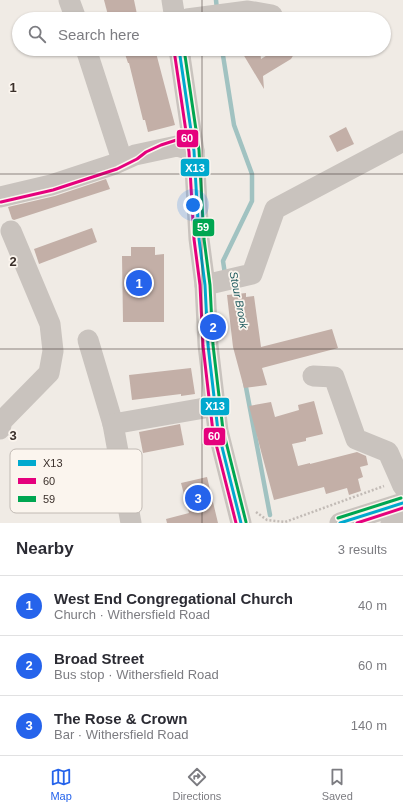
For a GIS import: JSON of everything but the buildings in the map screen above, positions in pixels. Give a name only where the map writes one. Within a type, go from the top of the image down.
[{"type":"street","points":[[69,0],[73,12]]},
{"type":"street","points":[[172,0],[174,12]]},
{"type":"street","points":[[240,12],[260,12]]},
{"type":"street","points":[[89,56],[128,158]]},
{"type":"street","points":[[180,56],[194,151],[200,239],[205,285],[208,345],[218,431],[245,516]]},
{"type":"street","points":[[128,158],[159,140],[190,130]]},
{"type":"street","points":[[205,285],[252,274],[275,208],[403,141]]},
{"type":"street","points":[[0,197],[51,185],[128,158],[177,146],[194,151]]},
{"type":"street","points":[[0,428],[2,421],[49,373],[53,351],[50,324],[11,231]]},
{"type":"street","points":[[88,340],[113,424],[118,449]]},
{"type":"street","points":[[313,376],[334,377],[356,439],[388,452],[402,483]]},
{"type":"street","points":[[113,424],[216,406]]},
{"type":"street","points":[[340,523],[403,504]]},
{"type":"street","points":[[129,513],[131,523]]},
{"type":"street","points":[[391,523],[403,520]]},
{"type":"path","points":[[245,516],[285,522],[402,483]]},
{"type":"waterway","name":"Stour Brook","points":[[216,0],[217,10]]},
{"type":"waterway","name":"Stour Brook","points":[[223,56],[234,125],[252,174],[252,201],[223,261],[225,274]]},
{"type":"waterway","name":"Stour Brook","points":[[245,382],[270,515]]},
{"type":"transit line","name":"60","points":[[175,56],[189,152],[194,239],[200,285],[203,346],[213,432],[236,523]]},
{"type":"transit line","name":"X13","points":[[180,56],[194,151],[199,239],[205,285],[208,345],[218,431],[241,523]]},
{"type":"transit line","name":"59","points":[[185,56],[199,150],[204,239],[210,285],[213,345],[223,430],[246,522]]},
{"type":"transit line","name":"60","points":[[1,202],[53,190],[117,169],[161,145],[192,135]]},
{"type":"transit line","name":"59","points":[[338,518],[401,498]]},
{"type":"transit line","name":"X13","points":[[340,523],[403,503]]},
{"type":"transit line","name":"60","points":[[357,523],[403,508]]},
{"type":"place","name":"West End Congregational Church","points":[[139,283]]},
{"type":"place","name":"Broad Street","points":[[213,327]]},
{"type":"place","name":"The Rose & Crown","points":[[198,498]]}]
